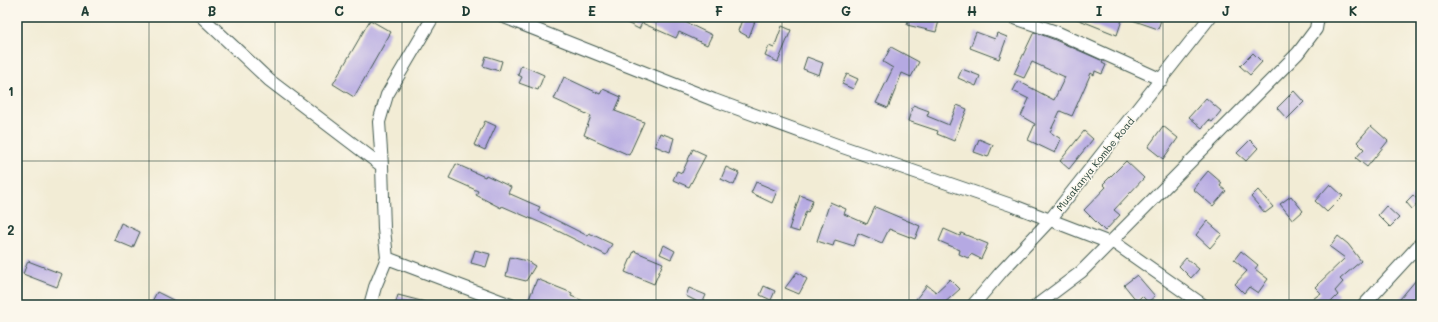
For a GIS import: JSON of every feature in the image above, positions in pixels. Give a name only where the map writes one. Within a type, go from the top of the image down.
[{"type":"street","points":[[202,17],[269,80],[382,166]]},
{"type":"street","points":[[370,305],[375,287],[388,258],[384,230],[379,122],[387,95],[433,17]]},
{"type":"street","points":[[504,17],[714,100],[844,148],[1014,206],[1049,221],[1110,243],[1112,241],[1203,305]]},
{"type":"street","points":[[1012,17],[1056,32],[1162,80]]},
{"type":"street","name":"Musakanya Kombe Road","points":[[973,305],[1002,271],[1049,221],[1162,80],[1210,17]]},
{"type":"street","points":[[1037,305],[1081,272],[1298,53],[1316,29],[1318,17]]},
{"type":"street","points":[[1364,305],[1421,243]]},
{"type":"street","points":[[388,258],[511,305]]},
{"type":"building","points":[[615,17],[685,17],[683,21],[712,35],[707,45],[679,32],[676,38],[642,23],[639,29]]},
{"type":"building","points":[[743,17],[752,17],[751,20],[755,21],[749,37],[738,31]]},
{"type":"building","points":[[909,17],[940,17],[936,32],[907,25]]},
{"type":"building","points":[[1072,17],[1123,17],[1117,35]]},
{"type":"building","points":[[1129,17],[1162,17],[1158,29],[1129,19]]},
{"type":"building","points":[[370,20],[391,32],[354,97],[333,84]]},
{"type":"building","points":[[782,26],[791,30],[778,62],[765,56],[769,46],[774,48]]},
{"type":"building","points":[[976,32],[995,39],[997,33],[1007,37],[999,59],[970,48]]},
{"type":"building","points":[[1034,32],[1103,61],[1102,63],[1106,65],[1102,74],[1095,71],[1094,75],[1091,73],[1072,116],[1060,111],[1050,132],[1061,139],[1055,153],[1028,140],[1035,124],[1021,116],[1029,99],[1013,91],[1018,81],[1054,100],[1065,77],[1032,62],[1024,78],[1014,74]]},
{"type":"building","points":[[891,47],[919,62],[911,77],[902,73],[888,108],[876,103],[893,68],[883,62]]},
{"type":"building","points":[[1253,53],[1262,62],[1250,75],[1240,66]]},
{"type":"building","points":[[486,56],[502,61],[499,71],[483,66]]},
{"type":"building","points":[[807,57],[823,63],[819,75],[803,69]]},
{"type":"building","points":[[521,65],[544,75],[538,90],[519,83],[522,77],[518,75]]},
{"type":"building","points":[[962,69],[980,76],[976,86],[958,78]]},
{"type":"building","points":[[847,74],[858,79],[853,89],[842,84]]},
{"type":"building","points":[[564,77],[600,94],[603,89],[621,97],[615,111],[644,122],[629,155],[584,135],[591,116],[554,99]]},
{"type":"building","points":[[1294,91],[1304,102],[1287,119],[1277,108]]},
{"type":"building","points":[[1206,98],[1221,111],[1212,122],[1209,120],[1202,128],[1189,117]]},
{"type":"building","points":[[913,105],[929,111],[927,116],[949,125],[957,105],[967,109],[954,141],[937,134],[938,131],[908,121]]},
{"type":"building","points":[[485,121],[496,126],[485,150],[474,145]]},
{"type":"building","points":[[1163,126],[1178,138],[1163,159],[1148,147]]},
{"type":"building","points":[[1371,126],[1388,141],[1367,167],[1356,158],[1364,149],[1357,142]]},
{"type":"building","points":[[1084,131],[1093,139],[1069,169],[1060,161]]},
{"type":"building","points":[[660,133],[674,138],[670,152],[655,146]]},
{"type":"building","points":[[979,139],[993,145],[988,157],[974,152]]},
{"type":"building","points":[[1250,140],[1258,148],[1246,161],[1237,153]]},
{"type":"building","points":[[693,149],[706,155],[689,187],[673,180],[677,171],[682,173]]},
{"type":"building","points":[[1126,161],[1144,178],[1114,210],[1120,215],[1105,231],[1084,210],[1106,187],[1103,184]]},
{"type":"building","points":[[456,164],[485,177],[486,175],[511,187],[508,193],[540,207],[538,211],[588,236],[589,233],[612,244],[606,255],[548,226],[502,206],[501,208],[476,195],[478,191],[449,178]]},
{"type":"building","points":[[726,167],[739,173],[734,185],[721,179]]},
{"type":"building","points":[[1208,171],[1222,183],[1220,186],[1226,191],[1213,206],[1193,189]]},
{"type":"building","points":[[756,182],[777,191],[772,203],[751,193]]},
{"type":"building","points":[[1330,184],[1343,196],[1327,212],[1315,201]]},
{"type":"building","points":[[1258,190],[1273,207],[1265,213],[1251,197]]},
{"type":"building","points":[[800,195],[813,200],[808,212],[806,211],[799,232],[789,229]]},
{"type":"building","points":[[1413,195],[1420,202],[1412,209],[1406,202]]},
{"type":"building","points":[[1291,196],[1303,211],[1293,220],[1280,204]]},
{"type":"building","points":[[830,202],[846,209],[844,214],[867,224],[875,207],[920,226],[915,239],[889,229],[882,243],[858,233],[854,246],[835,240],[833,246],[817,241]]},
{"type":"building","points":[[1386,206],[1399,218],[1390,227],[1378,215]]},
{"type":"building","points":[[1207,221],[1222,234],[1210,248],[1196,235]]},
{"type":"building","points":[[121,223],[140,232],[133,248],[114,240]]},
{"type":"building","points":[[944,229],[960,236],[961,233],[988,244],[981,259],[971,254],[968,258],[959,254],[960,250],[939,241]]},
{"type":"building","points":[[1338,236],[1348,244],[1361,261],[1340,279],[1343,282],[1335,291],[1338,295],[1328,305],[1305,305],[1321,293],[1315,287],[1345,258],[1330,247]]},
{"type":"building","points":[[664,245],[675,251],[671,259],[660,254]]},
{"type":"building","points":[[475,250],[490,254],[486,267],[471,263]]},
{"type":"building","points":[[634,251],[663,263],[654,284],[625,272]]},
{"type":"building","points":[[1241,251],[1258,265],[1255,269],[1268,279],[1258,293],[1249,287],[1244,293],[1235,284],[1247,271],[1234,260]]},
{"type":"building","points":[[510,257],[527,261],[535,266],[526,281],[506,276]]},
{"type":"building","points":[[1186,258],[1199,269],[1191,278],[1179,266]]},
{"type":"building","points":[[28,261],[62,274],[57,287],[23,274]]},
{"type":"building","points":[[797,272],[807,279],[799,294],[785,288]]},
{"type":"building","points":[[1421,274],[1421,299],[1416,305],[1395,305]]},
{"type":"building","points":[[1137,275],[1155,296],[1148,302],[1142,296],[1137,301],[1124,285]]},
{"type":"building","points":[[537,279],[572,293],[571,296],[593,305],[544,305],[529,299]]},
{"type":"building","points":[[950,279],[960,289],[942,305],[923,305],[916,299],[927,285],[936,292]]},
{"type":"building","points":[[764,286],[775,291],[771,300],[760,295]]},
{"type":"building","points":[[689,288],[706,295],[702,304],[686,296]]},
{"type":"building","points":[[157,292],[183,305],[150,305]]},
{"type":"building","points":[[398,295],[425,302],[425,305],[395,305]]}]
